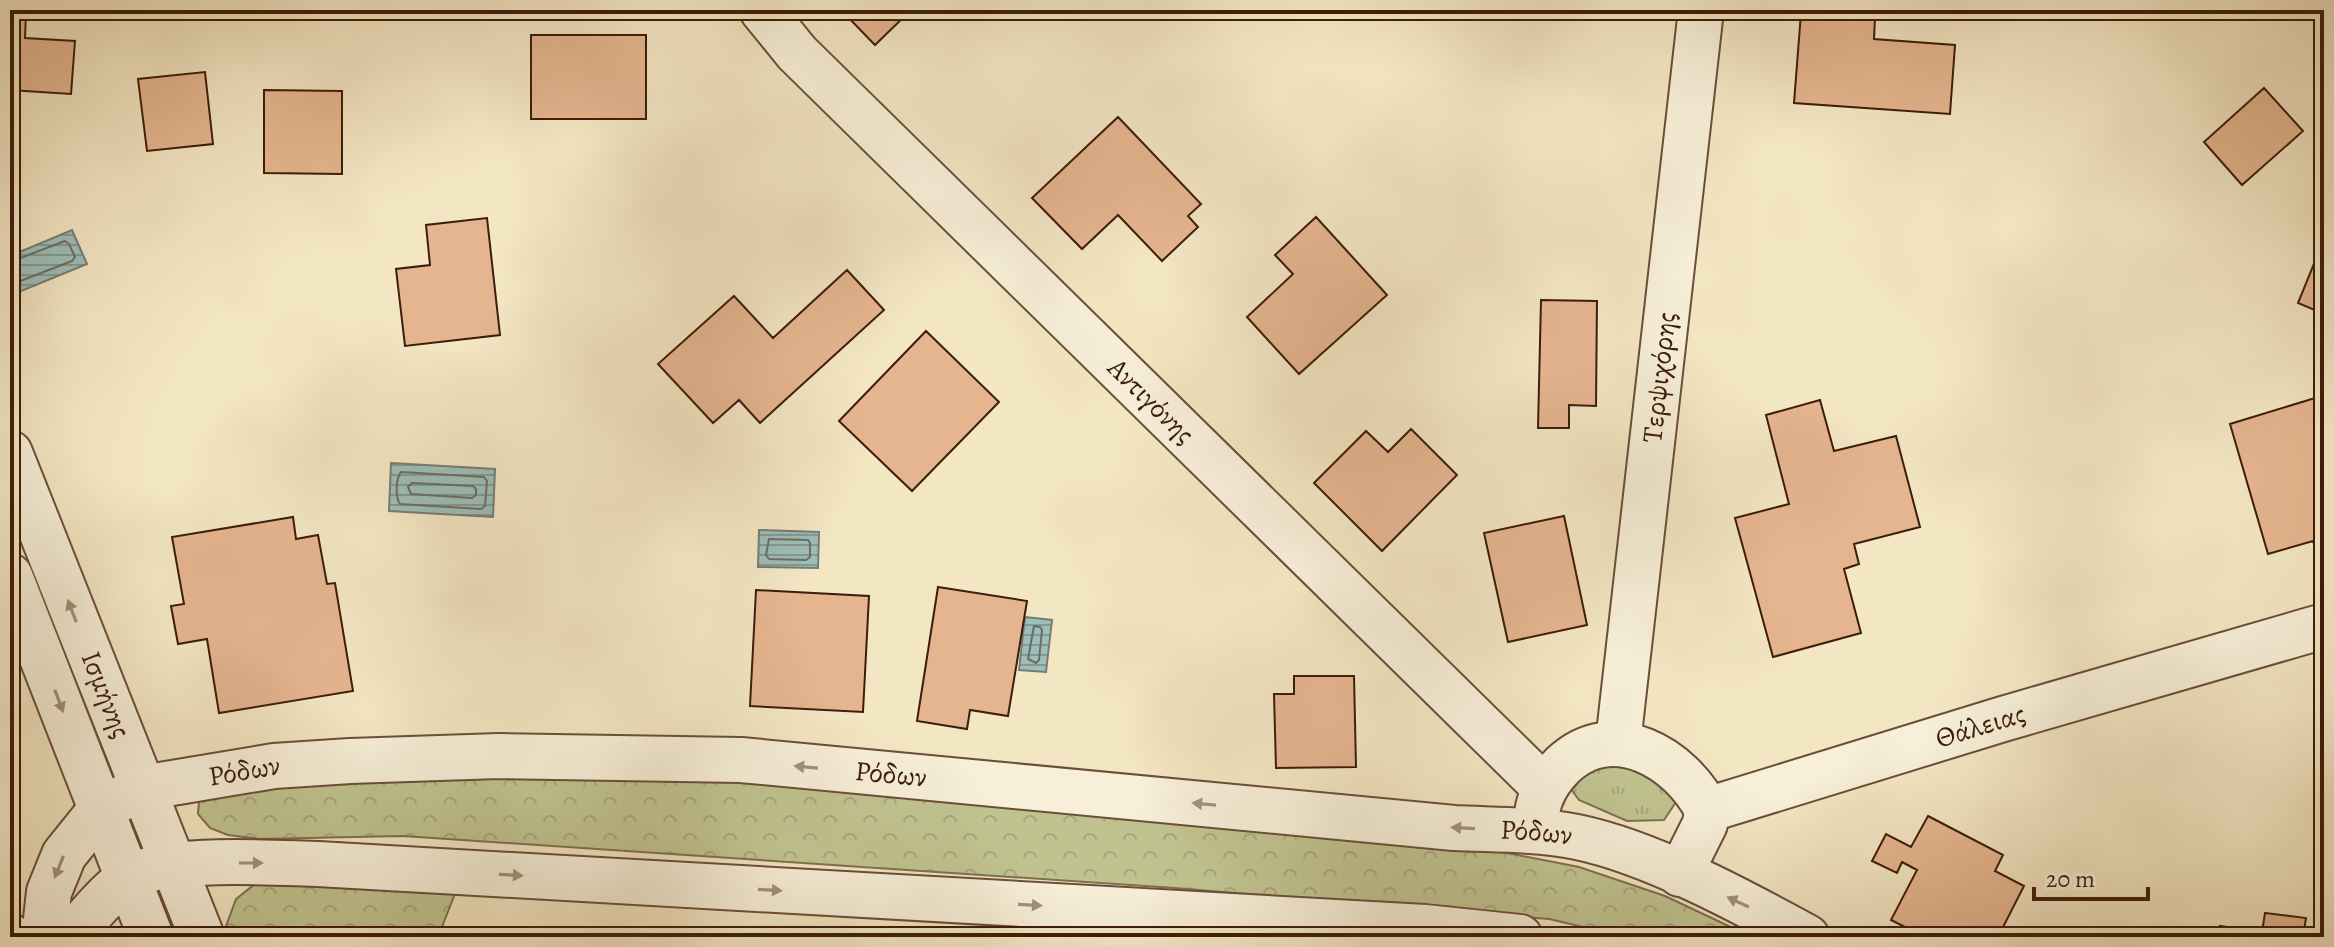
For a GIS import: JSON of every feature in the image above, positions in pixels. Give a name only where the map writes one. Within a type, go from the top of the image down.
[{"type":"street","name":"Αντιγόνης","points":[[762,10],[808,64],[1545,788]]},
{"type":"street","name":"Τερψιχόρης","points":[[1618,743],[1701,10]]},
{"type":"street","name":"Ισμήνης","points":[[10,453],[202,937]]},
{"type":"street","name":"Ισμήνης","points":[[14,599],[151,937]]},
{"type":"street","name":"Θάλειας","points":[[1707,810],[2003,719],[2324,626]]},
{"type":"street","points":[[1536,832],[1538,806],[1545,788],[1556,771],[1576,753],[1618,743],[1640,748],[1660,757],[1692,785],[1707,810],[1705,824],[1680,874]]},
{"type":"street","name":"Ρόδων","points":[[44,937],[49,892],[64,855],[101,809],[142,788],[274,766],[499,756],[741,760],[1577,837],[1680,874],[1807,937]]},
{"type":"street","points":[[71,937],[128,878],[173,865],[318,864],[1425,927],[1520,937]]},
{"type":"green space","points":[[1602,757],[1644,772],[1668,793],[1676,802],[1664,820],[1627,821],[1579,800],[1568,785]]},
{"type":"green space","points":[[582,771],[763,779],[1497,851],[1579,867],[1665,896],[1752,937],[1626,937],[1549,919],[1175,888],[403,836],[259,839],[228,835],[210,828],[198,814],[199,801],[213,788]]},
{"type":"green space","points":[[265,876],[458,886],[438,937],[222,937],[236,899]]},
{"type":"water","points":[[72,230],[87,264],[14,294],[10,285],[10,256]]},
{"type":"water","points":[[391,463],[495,469],[493,517],[389,511]]},
{"type":"water","points":[[759,530],[819,532],[818,568],[758,567]]},
{"type":"water","points":[[1025,617],[1052,620],[1046,672],[1019,670]]},
{"type":"building","points":[[841,10],[911,10],[875,45]]},
{"type":"building","points":[[10,13],[26,14],[25,38],[75,41],[71,94],[10,90]]},
{"type":"building","points":[[1801,13],[1875,18],[1874,39],[1955,45],[1950,114],[1794,103]]},
{"type":"building","points":[[531,35],[646,35],[646,119],[531,119]]},
{"type":"building","points":[[205,72],[213,144],[147,151],[138,79]]},
{"type":"building","points":[[2264,88],[2303,131],[2242,185],[2204,142]]},
{"type":"building","points":[[264,90],[342,91],[342,174],[264,173]]},
{"type":"building","points":[[1118,117],[1201,204],[1188,216],[1198,227],[1162,261],[1118,215],[1082,249],[1032,198]]},
{"type":"building","points":[[1316,217],[1387,295],[1299,374],[1247,317],[1293,274],[1275,255]]},
{"type":"building","points":[[487,218],[500,335],[405,346],[396,269],[430,265],[426,225]]},
{"type":"building","points":[[2324,239],[2324,314],[2298,303]]},
{"type":"building","points":[[847,270],[884,310],[760,423],[739,400],[713,423],[658,364],[734,296],[773,338]]},
{"type":"building","points":[[1541,300],[1597,301],[1596,406],[1569,405],[1569,428],[1538,428]]},
{"type":"building","points":[[926,331],[999,402],[912,491],[839,421]]},
{"type":"building","points":[[2315,398],[2324,427],[2324,559],[2319,560],[2313,541],[2268,554],[2230,424]]},
{"type":"building","points":[[1820,400],[1834,451],[1896,436],[1920,527],[1854,544],[1859,564],[1844,569],[1861,633],[1773,657],[1735,518],[1789,504],[1766,415]]},
{"type":"building","points":[[1411,429],[1457,475],[1382,551],[1314,483],[1366,431],[1388,452]]},
{"type":"building","points":[[1564,516],[1587,625],[1508,642],[1484,533]]},
{"type":"building","points":[[293,517],[296,539],[318,535],[327,584],[335,583],[353,691],[219,713],[207,639],[178,644],[171,606],[184,604],[172,537]]},
{"type":"building","points":[[938,587],[1027,601],[1008,716],[970,710],[967,729],[917,721]]},
{"type":"building","points":[[756,590],[869,596],[863,712],[750,706]]},
{"type":"building","points":[[1294,676],[1354,676],[1356,767],[1276,768],[1274,694],[1294,694]]},
{"type":"building","points":[[1928,816],[2003,855],[1995,871],[2024,886],[1998,937],[1925,937],[1891,920],[1917,870],[1902,862],[1897,873],[1872,861],[1886,834],[1911,847]]},
{"type":"building","points":[[2265,913],[2306,918],[2303,937],[2219,937],[2220,926],[2262,932]]}]
